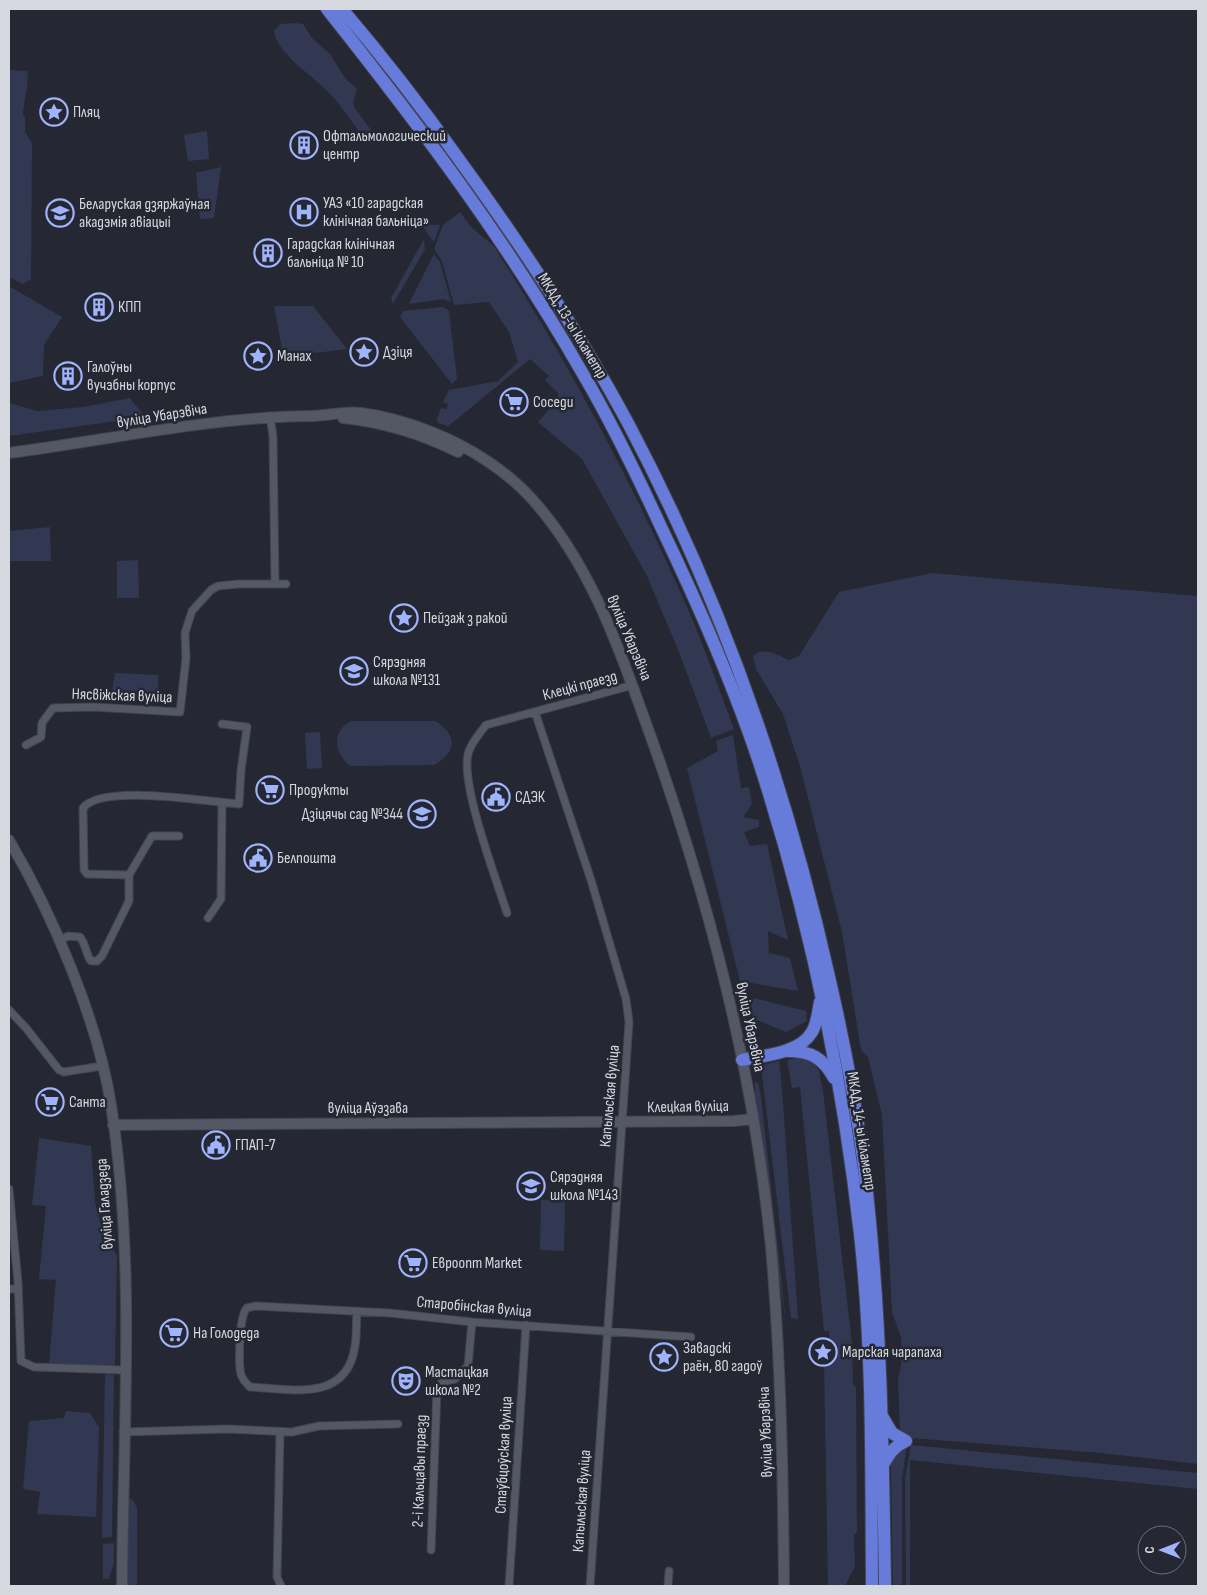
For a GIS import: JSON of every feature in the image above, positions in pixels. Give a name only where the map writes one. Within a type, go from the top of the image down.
[{"type":"highway","name":"МКАД, 13-ы кіламетр","points":[[327,9],[476,204],[583,373],[637,476],[712,638],[739,691]]},
{"type":"highway","name":"МКАД, 13-ы кіламетр","points":[[342,9],[394,69],[495,208],[591,358],[630,428],[687,546],[739,691]]},
{"type":"highway","name":"МКАД, 14-ы кіламетр","points":[[739,691],[780,830],[821,998],[838,1085],[860,1237],[868,1340],[872,1586]]},
{"type":"highway","name":"МКАД, 14-ы кіламетр","points":[[739,691],[788,814],[816,917],[850,1074],[864,1163],[872,1239],[880,1343],[883,1465]]},
{"type":"highway","points":[[742,1060],[784,1051],[802,1043],[812,1033],[821,998]]},
{"type":"highway","points":[[784,1051],[812,1054],[828,1068],[838,1085]]},
{"type":"highway","points":[[882,1416],[892,1433],[906,1441],[898,1444],[883,1465],[885,1586]]},
{"type":"main road","name":"вуліца Убарэвіча","points":[[9,453],[270,416],[320,416],[357,412],[431,432],[467,449],[495,468],[529,496],[576,559],[604,612],[678,814],[695,869],[726,985],[742,1060],[753,1119],[771,1250],[783,1462],[784,1586]]},
{"type":"main road","name":"вуліца Галадзеда","points":[[9,840],[63,939],[102,1066],[113,1125],[124,1232],[122,1586]]},
{"type":"main road","name":"Клецкая вуліца","points":[[623,1123],[734,1122],[753,1119]]},
{"type":"main road","name":"вуліца Аўэзава","points":[[113,1125],[623,1123]]},
{"type":"street","points":[[270,416],[273,436],[275,584],[286,584]]},
{"type":"street","name":"Нясвіжская вуліца","points":[[26,745],[41,737],[42,722],[53,708],[93,707],[180,712],[186,658],[185,633],[192,611],[211,590],[218,586],[275,584]]},
{"type":"street","name":"Клецкі праезд","points":[[535,712],[632,685]]},
{"type":"street","points":[[507,913],[472,799],[467,767],[469,751],[486,725],[535,712]]},
{"type":"street","name":"Капыльская вуліца","points":[[535,712],[591,880],[626,999],[629,1030],[606,1330],[590,1586]]},
{"type":"street","points":[[130,874],[87,874],[82,866],[83,808],[88,801],[104,797],[128,795],[162,796],[239,804],[241,770],[247,727],[222,724]]},
{"type":"street","points":[[208,918],[221,899],[223,879],[222,803]]},
{"type":"street","points":[[63,939],[80,937],[84,942],[87,956],[91,961],[97,962],[102,956],[130,901],[130,874],[152,836],[179,836]]},
{"type":"street","points":[[9,1010],[26,1028],[59,1070],[64,1072],[102,1066]]},
{"type":"street","points":[[9,1189],[22,1362],[34,1367],[124,1370]]},
{"type":"street","points":[[9,1289],[18,1289]]},
{"type":"street","name":"Старобінская вуліца","points":[[357,1311],[355,1347],[348,1370],[334,1383],[305,1391],[250,1387],[244,1381],[240,1370],[241,1318],[247,1308],[256,1306],[357,1311],[472,1322],[691,1337]]},
{"type":"street","name":"2-і Кальцавы праезд","points":[[431,1550],[437,1389],[442,1382],[456,1379],[468,1366],[472,1322]]},
{"type":"street","name":"Стаўбцоўская вуліца","points":[[509,1586],[526,1325]]},
{"type":"street","points":[[123,1432],[227,1429],[292,1432],[319,1426],[398,1424]]},
{"type":"street","points":[[280,1432],[277,1577],[281,1586]]},
{"type":"street","points":[[668,1586],[669,1571]]},
{"type":"shaded area","points":[[280,24],[303,24],[312,38],[330,54],[345,78],[357,89],[353,102],[354,107],[377,138],[371,144],[366,141],[333,97],[282,49],[274,31]]},
{"type":"shaded area","points":[[9,70],[27,71],[28,76],[23,116],[25,116],[25,132],[32,143],[31,279],[23,284],[9,277]]},
{"type":"shaded area","points":[[207,131],[209,159],[188,161],[184,135]]},
{"type":"shaded area","points":[[221,167],[214,218],[200,219],[196,173]]},
{"type":"shaded area","points":[[460,212],[472,228],[493,245],[547,332],[597,421],[643,512],[686,605],[734,729],[711,738],[679,652],[647,576],[582,459],[538,422],[558,399],[558,393],[545,380],[549,376],[530,359],[448,426],[438,423],[437,419],[441,408],[447,409],[448,404],[443,402],[449,390],[498,381],[518,362],[509,332],[489,302],[454,305],[442,261],[434,249],[443,225]]},
{"type":"shaded area","points":[[421,224],[440,225],[434,242]]},
{"type":"shaded area","points":[[424,239],[425,249],[393,304],[391,298]]},
{"type":"shaded area","points":[[434,254],[440,262],[451,302],[443,299],[409,304]]},
{"type":"shaded area","points":[[9,286],[62,317],[44,345],[43,376],[9,383]]},
{"type":"shaded area","points":[[274,306],[313,306],[347,349],[305,354],[283,354]]},
{"type":"shaded area","points":[[443,307],[449,311],[457,379],[452,384],[400,317],[403,311]]},
{"type":"shaded area","points":[[130,398],[145,417],[9,436],[9,403],[37,411],[84,407]]},
{"type":"shaded area","points":[[50,527],[51,561],[9,561],[9,531]]},
{"type":"shaded area","points":[[138,560],[139,598],[117,598],[117,561]]},
{"type":"shaded area","points":[[932,573],[1198,596],[1198,1464],[1101,1453],[911,1438],[900,1429],[898,1381],[902,1359],[901,1337],[892,1312],[882,1115],[868,1057],[861,1050],[842,932],[800,766],[783,714],[756,669],[753,656],[757,653],[766,652],[789,660],[799,656],[839,592]]},
{"type":"shaded area","points":[[115,673],[158,675],[159,702],[111,698]]},
{"type":"shaded area","points":[[351,721],[435,721],[448,732],[452,743],[447,755],[434,765],[350,766],[341,755],[337,742],[340,731]]},
{"type":"shaded area","points":[[320,732],[322,768],[307,769],[305,733]]},
{"type":"shaded area","points":[[733,735],[741,788],[749,787],[752,804],[743,817],[759,820],[759,827],[744,832],[750,846],[767,844],[788,940],[768,931],[769,953],[790,958],[798,991],[740,981],[687,768],[718,751],[716,741]]},
{"type":"shaded area","points":[[754,998],[806,1011],[807,1021],[786,1032],[747,1016]]},
{"type":"shaded area","points":[[801,1057],[813,1061],[819,1071],[823,1091],[852,1344],[853,1384],[856,1387],[857,1532],[854,1535],[855,1566],[845,1586],[828,1586],[824,1360],[830,1356],[829,1331],[824,1331],[800,1087],[792,1088],[787,1060]]},
{"type":"shaded area","points":[[779,1061],[798,1319],[791,1318],[762,1074],[763,1065]]},
{"type":"shaded area","points":[[755,1082],[758,1083],[761,1097],[787,1332],[755,1099]]},
{"type":"shaded area","points":[[39,1138],[91,1146],[95,1202],[102,1229],[117,1256],[115,1366],[49,1364],[56,1280],[39,1279],[46,1206],[32,1205]]},
{"type":"shaded area","points":[[541,1200],[565,1201],[564,1251],[540,1250]]},
{"type":"shaded area","points":[[105,1374],[114,1375],[112,1537],[102,1538]]},
{"type":"shaded area","points":[[66,1411],[90,1413],[99,1427],[96,1517],[37,1514],[40,1492],[23,1489],[29,1421],[64,1418]]},
{"type":"shaded area","points":[[907,1445],[902,1479],[902,1584],[893,1586],[891,1464],[896,1449]]},
{"type":"shaded area","points":[[911,1445],[1198,1473],[1198,1489],[910,1460],[910,1586],[906,1586],[905,1479]]},
{"type":"shaded area","points":[[128,1498],[133,1500],[137,1508],[137,1586],[127,1586]]},
{"type":"shaded area","points":[[114,1543],[114,1563],[109,1579],[103,1579],[103,1544]]},
{"type":"place","name":"Пляц","points":[[54,112]]},
{"type":"place","name":"Офтальмологический центр","points":[[304,145]]},
{"type":"place","name":"УАЗ «10 гарадская клінічная бальніца»","points":[[304,212]]},
{"type":"place","name":"Беларуская дзяржаўная акадэмія авіацыі","points":[[60,213]]},
{"type":"place","name":"Гарадская клінічная бальніца № 10","points":[[268,253]]},
{"type":"place","name":"КПП","points":[[99,307]]},
{"type":"place","name":"Дзіця","points":[[364,352]]},
{"type":"place","name":"Манах","points":[[258,356]]},
{"type":"place","name":"Галоўны вучэбны корпус","points":[[68,376]]},
{"type":"place","name":"Соседи","points":[[514,402]]},
{"type":"place","name":"Пейзаж з ракой","points":[[404,618]]},
{"type":"place","name":"Сярэдняя школа №131","points":[[354,671]]},
{"type":"place","name":"Продукты","points":[[270,790]]},
{"type":"place","name":"СДЭК","points":[[496,797]]},
{"type":"place","name":"Дзіцячы сад №344","points":[[422,814]]},
{"type":"place","name":"Белпошта","points":[[258,858]]},
{"type":"place","name":"Санта","points":[[50,1102]]},
{"type":"place","name":"ГПАП-7","points":[[216,1145]]},
{"type":"place","name":"Сярэдняя школа №143","points":[[531,1186]]},
{"type":"place","name":"Евроопт Market","points":[[413,1263]]},
{"type":"place","name":"На Голодеда","points":[[174,1333]]},
{"type":"place","name":"Марская чарапаха","points":[[823,1352]]},
{"type":"place","name":"Завадскі раён, 80 гадоў","points":[[664,1357]]},
{"type":"place","name":"Мастацкая школа №2","points":[[406,1381]]}]
